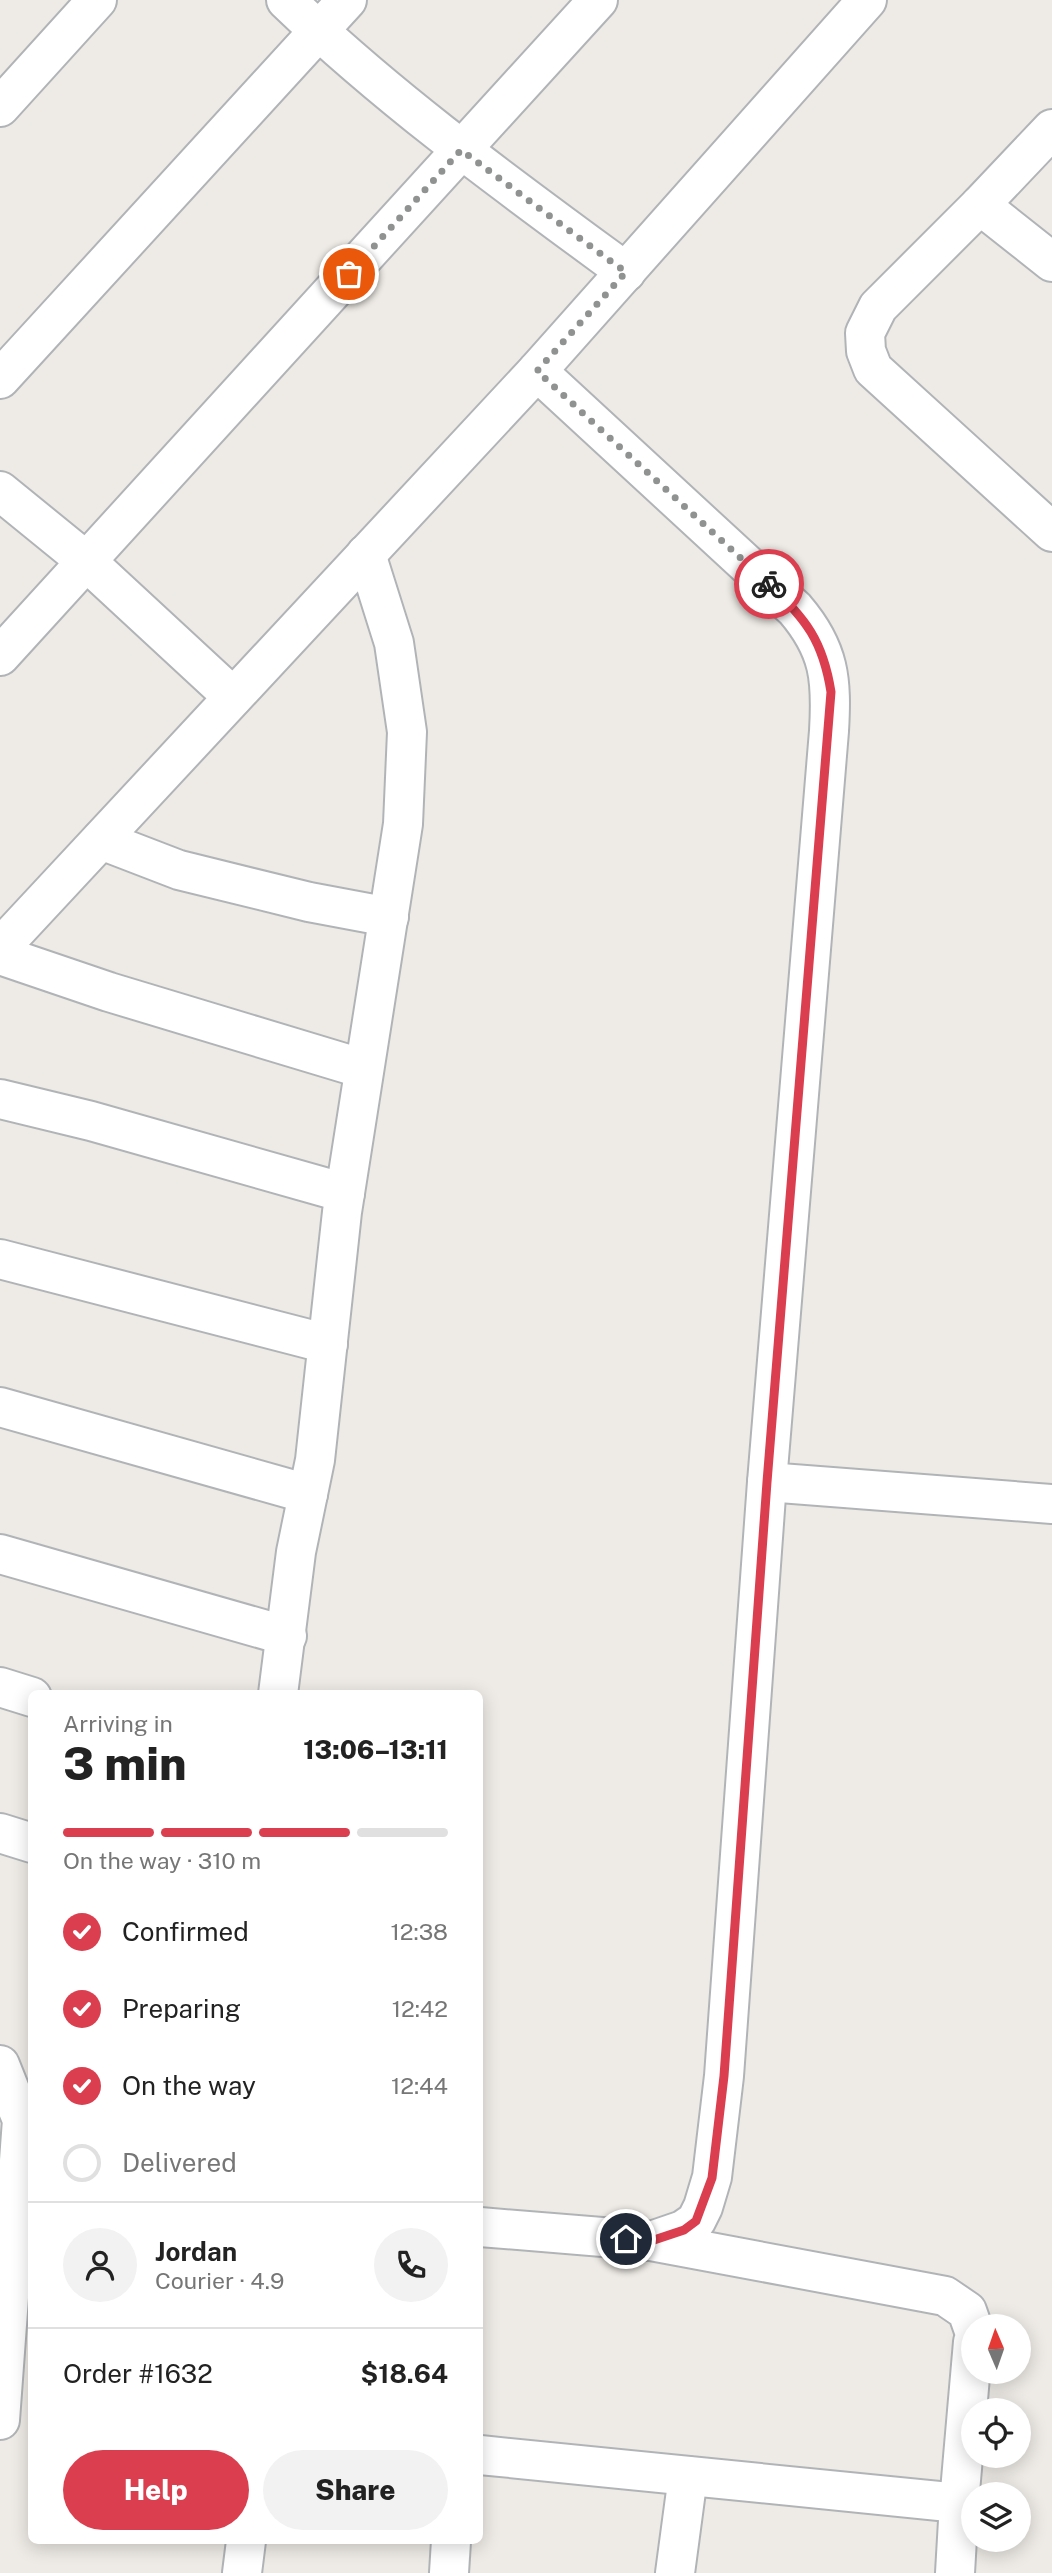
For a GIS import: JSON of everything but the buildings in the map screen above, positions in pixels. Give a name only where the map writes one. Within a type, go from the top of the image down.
[{"type":"street","points":[[0,107],[97,0]]},
{"type":"street","points":[[286,0],[318,32],[461,150],[626,272]]},
{"type":"street","points":[[0,379],[348,0]]},
{"type":"street","points":[[0,656],[598,0]]},
{"type":"street","points":[[0,948],[537,371],[867,0]]},
{"type":"street","points":[[1052,129],[878,307],[865,332],[866,351],[873,369],[1052,532]]},
{"type":"street","points":[[980,205],[1052,262]]},
{"type":"street","points":[[537,371],[795,609],[821,647],[831,692],[767,1482],[724,2076],[712,2178],[696,2221],[684,2230],[651,2241]]},
{"type":"street","points":[[0,491],[86,561],[233,697]]},
{"type":"street","points":[[279,1690],[296,1552],[314,1460],[345,1194],[403,824],[407,732],[394,643],[366,554]]},
{"type":"street","points":[[101,840],[179,870],[309,902],[389,917]]},
{"type":"street","points":[[0,955],[109,992],[364,1069]]},
{"type":"street","points":[[0,1099],[91,1121],[345,1194]]},
{"type":"street","points":[[0,1259],[328,1344]]},
{"type":"street","points":[[0,1407],[308,1494]]},
{"type":"street","points":[[767,1482],[1052,1504]]},
{"type":"street","points":[[0,1554],[287,1636]]},
{"type":"street","points":[[0,1687],[28,1696]]},
{"type":"street","points":[[0,1833],[28,1842]]},
{"type":"street","points":[[0,2065],[27,2119],[24,2189],[0,2420]]},
{"type":"street","points":[[483,2227],[651,2241],[945,2296],[968,2314]]},
{"type":"street","points":[[955,2573],[969,2384]]},
{"type":"street","points":[[483,2455],[959,2503]]},
{"type":"street","points":[[675,2573],[688,2476]]},
{"type":"street","points":[[242,2573],[247,2544]]},
{"type":"street","points":[[449,2573],[451,2544]]},
{"type":"way so far","points":[[349,274],[461,150],[626,272],[537,371],[769,584]]},
{"type":"route","points":[[626,2239],[651,2241],[684,2230],[696,2221],[712,2178],[724,2076],[767,1482],[831,692],[821,647],[807,623],[769,584]]}]
